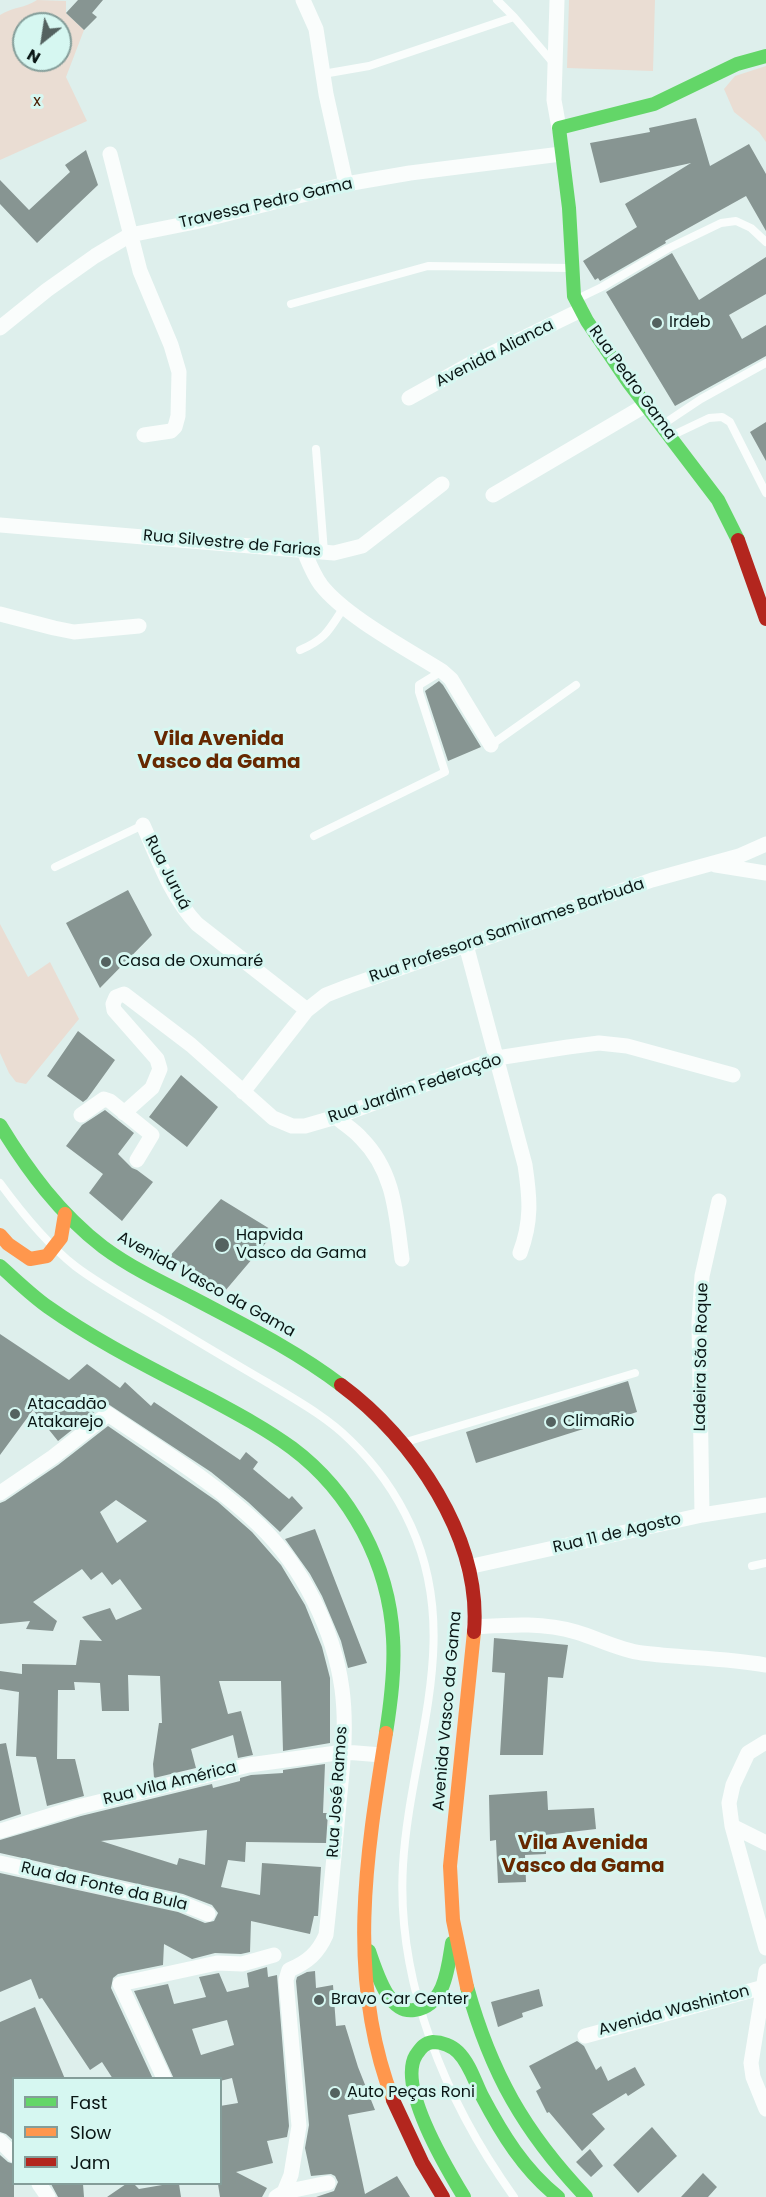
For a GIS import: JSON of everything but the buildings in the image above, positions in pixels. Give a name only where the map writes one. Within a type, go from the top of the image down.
[{"type":"main road","points":[[559,128],[654,104],[737,64],[766,56]]},
{"type":"main road","name":"Rua Pedro Gama","points":[[559,128],[569,208],[572,282],[578,305],[646,405],[718,500],[735,532],[766,619]]},
{"type":"main road","name":"Avenida Vasco da Gama","points":[[0,1125],[30,1173],[65,1214],[84,1232],[123,1260],[336,1379],[363,1400],[405,1442],[442,1501],[457,1531],[474,1596],[474,1627],[450,1866],[455,1930],[463,1973],[484,2047],[501,2083],[523,2121],[546,2153],[586,2197]]},
{"type":"main road","points":[[0,1235],[8,1244],[30,1259],[47,1256],[55,1248],[64,1229],[65,1214]]},
{"type":"main road","points":[[0,1266],[46,1306],[78,1327],[287,1444],[315,1466],[338,1491],[357,1520],[374,1555],[385,1588],[392,1624],[393,1658],[391,1694],[364,1892],[363,1936],[368,2014],[377,2055],[391,2098],[410,2141],[443,2197]]},
{"type":"main road","points":[[363,1936],[378,1976],[396,2005],[406,2011],[422,2010],[431,2005],[444,1982],[455,1930]]},
{"type":"main road","points":[[464,2197],[450,2176],[415,2099],[411,2076],[413,2062],[422,2047],[432,2042],[449,2045],[458,2052],[466,2062],[499,2127],[514,2150],[539,2181],[558,2197]]},
{"type":"street","points":[[303,0],[316,29],[346,184]]},
{"type":"street","name":"Rua Pedro Gama","points":[[557,0],[554,100],[559,128]]},
{"type":"street","points":[[110,154],[140,272],[171,345],[179,372],[178,416],[175,427],[171,431],[144,435]]},
{"type":"street","name":"Travessa Pedro Gama","points":[[0,328],[47,290],[95,256],[130,235],[195,222],[346,184],[410,173],[561,154]]},
{"type":"street","name":"Avenida Alianca","points":[[409,398],[578,305]]},
{"type":"street","points":[[493,495],[646,405]]},
{"type":"street","name":"Rua Silvestre de Farias","points":[[0,525],[304,551],[349,550],[362,546],[442,484]]},
{"type":"street","points":[[304,551],[321,585],[344,607],[442,671],[461,693],[491,745]]},
{"type":"street","points":[[0,614],[74,632],[139,626]]},
{"type":"street","name":"Rua Juruá","points":[[143,825],[171,887],[187,914],[306,1010]]},
{"type":"street","name":"Rua Professora Samirames Barbuda","points":[[306,1010],[326,995],[349,986],[652,880],[713,864],[753,851],[766,844]]},
{"type":"street","name":"Rua Professora Samirames Barbuda","points":[[713,864],[766,873]]},
{"type":"street","points":[[466,945],[517,1132],[529,1191],[530,1216],[520,1253]]},
{"type":"street","name":"Rua Jardim Federação","points":[[124,1113],[152,1088],[160,1069],[157,1059],[114,1010],[114,1000],[121,994],[129,996],[191,1045],[273,1118],[292,1126],[305,1126],[336,1117],[497,1058],[599,1043],[653,1052],[733,1075]]},
{"type":"street","points":[[243,1092],[306,1010]]},
{"type":"street","points":[[81,1114],[104,1099],[110,1101],[152,1135],[137,1160]]},
{"type":"street","points":[[336,1117],[362,1139],[386,1174],[392,1190],[402,1259]]},
{"type":"street","name":"Ladeira São Roque","points":[[702,1515],[699,1322],[702,1276],[719,1201]]},
{"type":"street","name":"Rua José Ramos","points":[[0,1493],[74,1442],[108,1414],[212,1487],[260,1526],[304,1581],[318,1609],[337,1663],[344,1714],[344,1752],[326,1935],[319,1950],[305,1963],[290,1970],[286,1980],[299,2126],[291,2175],[280,2194]]},
{"type":"street","name":"Rua 11 de Agosto","points":[[468,1567],[702,1515],[766,1505]]},
{"type":"street","points":[[474,1627],[545,1625],[573,1631],[640,1653],[729,1659],[766,1665]]},
{"type":"street","points":[[766,1742],[748,1753],[733,1785],[729,1803],[732,1826],[766,1948]]},
{"type":"street","name":"Rua Vila América","points":[[0,1831],[78,1807],[249,1765],[344,1752],[382,1755]]},
{"type":"street","points":[[732,1826],[766,1843]]},
{"type":"street","name":"Rua da Fonte da Bula","points":[[0,1863],[181,1903],[208,1914]]},
{"type":"street","points":[[163,2077],[120,1984],[217,1963],[242,1964],[274,1955]]},
{"type":"street","points":[[765,1979],[751,2063],[753,2077],[766,2109]]},
{"type":"street","name":"Avenida Washinton","points":[[585,2036],[765,1979]]},
{"type":"street","points":[[0,2140],[12,2152]]},
{"type":"street","points":[[280,2194],[328,2183]]},
{"type":"lane","points":[[497,0],[555,65]]},
{"type":"lane","points":[[323,74],[369,66],[514,17]]},
{"type":"lane","points":[[578,305],[602,287],[668,249],[720,224],[736,221],[752,228],[766,242]]},
{"type":"lane","points":[[291,304],[428,266],[572,268]]},
{"type":"lane","points":[[667,431],[701,399],[766,363]]},
{"type":"lane","points":[[667,431],[709,418],[722,417],[730,422],[766,493]]},
{"type":"lane","points":[[316,449],[324,552]]},
{"type":"lane","points":[[300,650],[317,642],[327,633],[344,607]]},
{"type":"lane","points":[[314,836],[445,772],[419,692],[419,685],[442,671]]},
{"type":"lane","points":[[491,745],[576,685]]},
{"type":"lane","points":[[54,867],[143,825]]},
{"type":"lane","points":[[0,1183],[32,1224],[55,1248],[106,1287],[284,1393],[320,1416],[348,1438],[372,1464],[394,1494],[411,1526],[424,1559],[435,1622],[432,1677],[407,1824],[403,1865],[406,1942],[422,2010],[448,2085],[469,2128],[492,2167],[514,2197]]},
{"type":"lane","points":[[405,1442],[635,1373]]},
{"type":"lane","points":[[752,1566],[766,1563]]},
{"type":"green space","name":"x","points":[[37,0],[66,1],[66,12],[12,12],[12,72],[68,72],[66,77],[87,121],[0,160],[0,15]]},
{"type":"green space","points":[[569,0],[655,0],[653,71],[567,68]]},
{"type":"green space","name":"x","points":[[72,19],[84,30],[72,61]]},
{"type":"green space","points":[[766,66],[766,142],[759,132],[734,112],[724,89],[735,76]]},
{"type":"green space","points":[[0,924],[28,977],[50,962],[79,1019],[26,1084],[16,1082],[0,1053]]},
{"type":"traffic: fast","points":[[738,540],[718,500],[629,383],[587,321],[574,296],[569,208],[559,128],[654,104],[737,64],[766,56]]},
{"type":"traffic: fast","points":[[0,1125],[46,1191],[87,1234],[103,1247],[146,1274],[287,1349],[341,1385]]},
{"type":"traffic: fast","points":[[0,1266],[67,1320],[282,1441],[313,1466],[332,1486],[349,1508],[375,1557],[390,1610],[393,1662],[386,1733]]},
{"type":"traffic: fast","points":[[369,1951],[379,1979],[389,1997],[402,2008],[414,2010],[424,2007],[439,1994],[446,1974],[452,1943]]},
{"type":"traffic: fast","points":[[467,1987],[487,2047],[512,2100],[545,2149],[586,2197]]},
{"type":"traffic: fast","points":[[464,2197],[426,2127],[413,2086],[412,2069],[416,2055],[423,2046],[430,2043],[447,2045],[462,2057],[506,2138],[524,2163],[558,2197]]},
{"type":"traffic: slow","points":[[0,1235],[8,1244],[30,1259],[47,1256],[61,1238],[65,1214]]},
{"type":"traffic: slow","points":[[467,1987],[453,1920],[450,1866],[474,1632]]},
{"type":"traffic: slow","points":[[386,1733],[372,1825],[364,1917],[369,2009],[378,2055],[393,2100]]},
{"type":"traffic: jam","points":[[738,540],[766,619]]},
{"type":"traffic: jam","points":[[341,1385],[368,1407],[393,1433],[417,1462],[437,1493],[454,1527],[467,1561],[474,1597],[474,1632]]},
{"type":"traffic: jam","points":[[393,2100],[422,2162],[443,2197]]},
{"type":"place","name":"Irdeb","points":[[657,323]]},
{"type":"place","name":"Casa de Oxumaré","points":[[106,962]]},
{"type":"place","name":"Hapvida Vasco da Gama","points":[[222,1245]]},
{"type":"place","name":"Atacadão Atakarejo","points":[[15,1414]]},
{"type":"place","name":"ClimaRio","points":[[551,1422]]},
{"type":"place","name":"Bravo Car Center","points":[[319,2000]]},
{"type":"place","name":"Auto Peças Roni","points":[[335,2093]]},
{"type":"district","name":"Vila Avenida Vasco da Gama","points":[[219,752]]},
{"type":"district","name":"Vila Avenida Vasco da Gama","points":[[583,1856]]}]
